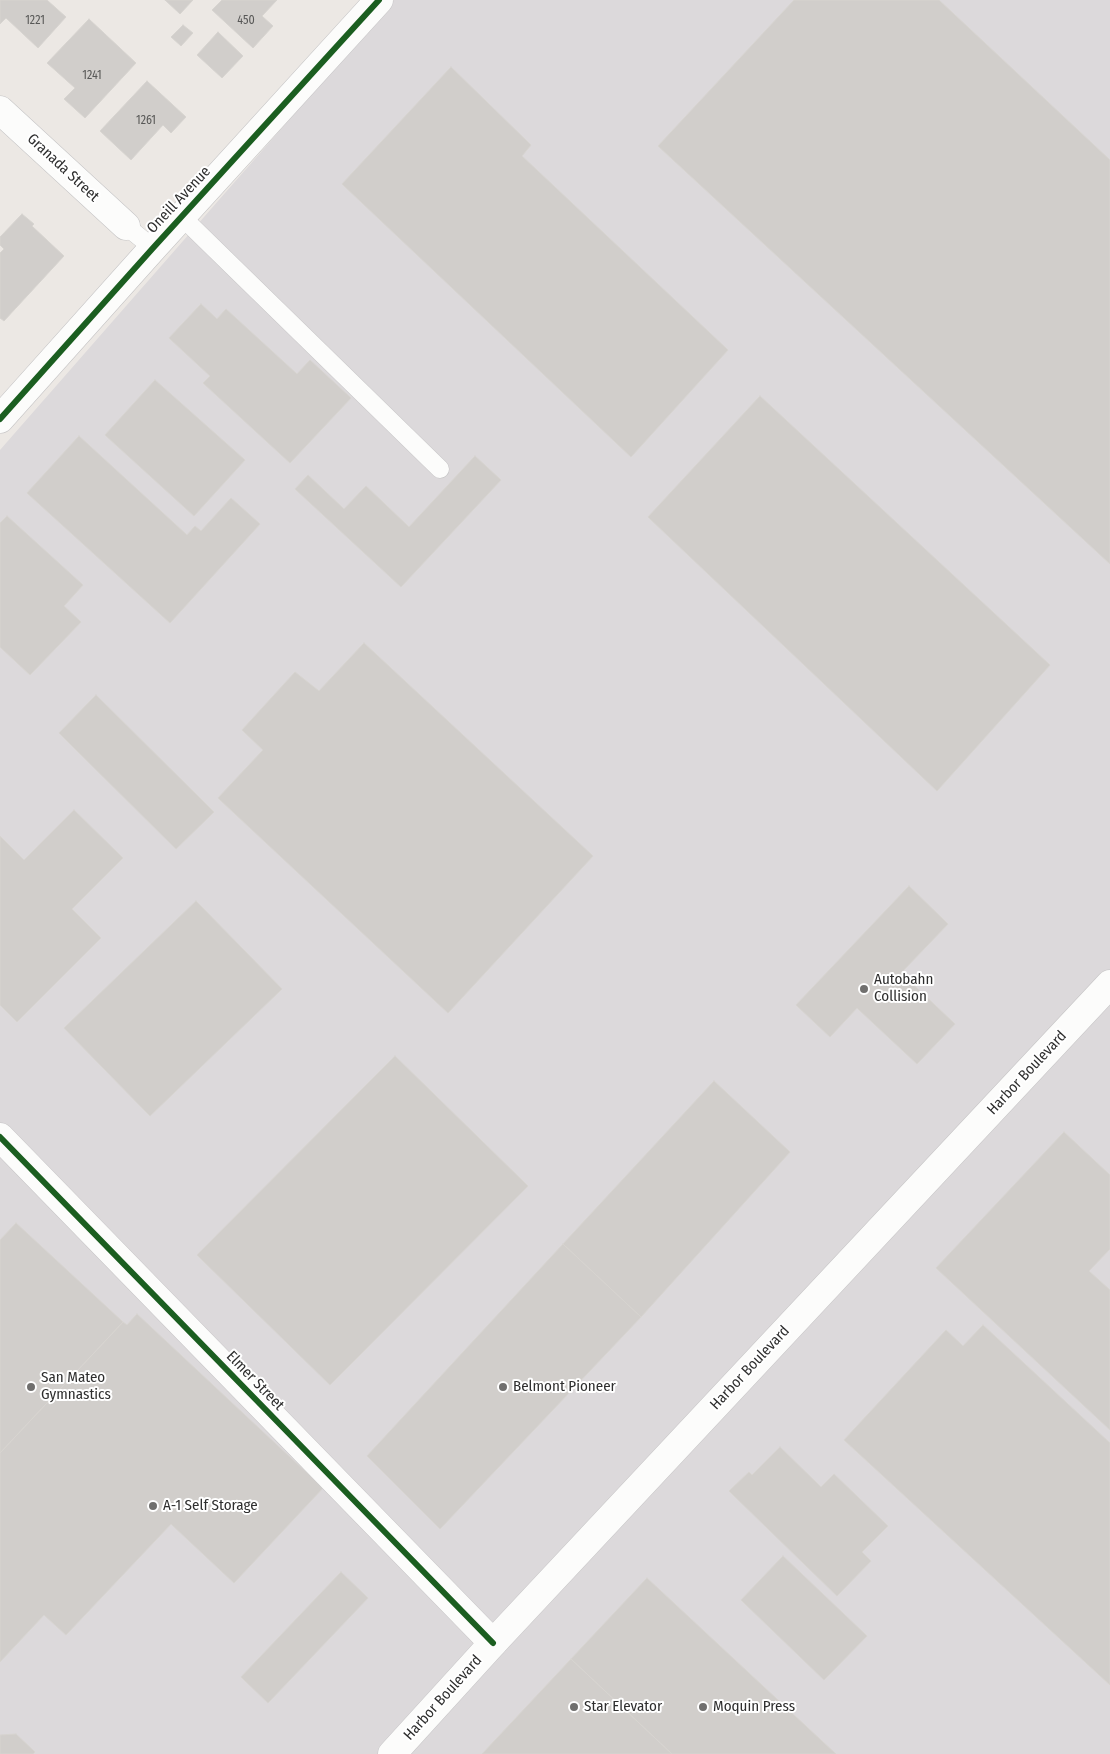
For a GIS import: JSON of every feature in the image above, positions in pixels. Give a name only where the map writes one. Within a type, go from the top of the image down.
[{"type":"street","name":"Oneill Avenue","points":[[0,419],[378,0]]},
{"type":"street","name":"Granada Street","points":[[0,110],[126,226]]},
{"type":"street","name":"Harbor Boulevard","points":[[392,1754],[493,1643],[1110,984]]},
{"type":"street","name":"Elmer Street","points":[[0,1137],[493,1643]]},
{"type":"lane","points":[[182,217],[440,469]]},
{"type":"lane","points":[[126,226],[153,248]]},
{"type":"shaded area","points":[[394,0],[1110,0],[1110,1754],[0,1754],[0,450]]},
{"type":"building","points":[[0,0],[47,0],[66,17],[38,48],[6,18],[0,24]]},
{"type":"building","points":[[165,0],[193,0],[180,14]]},
{"type":"building","points":[[222,0],[277,0],[262,16],[273,26],[253,48],[212,10]]},
{"type":"building","points":[[794,0],[939,0],[1110,160],[1110,564],[658,146]]},
{"type":"building","points":[[89,19],[136,63],[85,118],[64,99],[75,88],[47,63]]},
{"type":"building","points":[[183,25],[193,33],[181,46],[171,37]]},
{"type":"building","points":[[218,32],[243,56],[222,78],[197,55]]},
{"type":"building","points":[[451,67],[531,145],[522,156],[728,350],[631,457],[342,184]]},
{"type":"building","points":[[147,81],[186,117],[171,133],[163,125],[131,160],[100,131]]},
{"type":"building","points":[[22,214],[64,256],[4,321],[0,318],[0,253],[4,249],[0,245],[0,237]]},
{"type":"building","points":[[201,304],[217,319],[226,309],[297,374],[310,360],[351,398],[290,463],[203,383],[210,376],[169,338]]},
{"type":"building","points":[[155,380],[245,460],[194,516],[105,435]]},
{"type":"building","points":[[760,396],[1050,665],[937,791],[648,517]]},
{"type":"building","points":[[79,436],[187,535],[195,526],[201,531],[231,498],[260,524],[170,623],[27,493]]},
{"type":"building","points":[[475,456],[501,480],[401,587],[295,489],[308,475],[344,509],[366,486],[409,527]]},
{"type":"building","points":[[7,516],[83,585],[64,606],[81,622],[30,675],[0,647],[0,523]]},
{"type":"building","points":[[364,643],[593,856],[448,1013],[218,798],[263,750],[242,730],[295,672],[319,691]]},
{"type":"building","points":[[96,695],[214,812],[176,849],[59,733]]},
{"type":"building","points":[[74,810],[123,858],[72,909],[101,938],[17,1022],[0,1005],[0,836],[24,860]]},
{"type":"building","name":"Autobahn Collision","points":[[909,886],[948,924],[901,973],[955,1024],[917,1064],[857,1008],[830,1037],[796,1005]]},
{"type":"building","points":[[196,901],[282,989],[150,1116],[64,1028]]},
{"type":"building","points":[[395,1056],[528,1186],[330,1385],[197,1255]]},
{"type":"building","points":[[714,1081],[790,1152],[641,1317],[563,1244]]},
{"type":"building","points":[[1064,1132],[1110,1175],[1110,1249],[1089,1271],[1110,1290],[1110,1430],[936,1268]]},
{"type":"building","name":"San Mateo Gymnastics","points":[[16,1223],[123,1322],[0,1453],[0,1240]]},
{"type":"building","name":"Belmont Pioneer","points":[[563,1244],[641,1317],[440,1529],[367,1456]]},
{"type":"building","name":"A-1 Self Storage","points":[[137,1314],[323,1488],[234,1583],[171,1524],[66,1635],[44,1615],[0,1662],[0,1453],[123,1322],[127,1325]]},
{"type":"building","points":[[983,1325],[1110,1443],[1110,1685],[844,1440],[946,1330],[963,1346]]},
{"type":"building","points":[[780,1447],[821,1487],[834,1474],[888,1526],[862,1552],[871,1561],[837,1596],[729,1491],[749,1472],[752,1475]]},
{"type":"building","points":[[783,1556],[867,1636],[824,1680],[741,1600]]},
{"type":"building","points":[[341,1572],[368,1598],[268,1703],[241,1677]]},
{"type":"building","name":"Moquin Press","points":[[647,1578],[836,1754],[672,1754],[571,1659]]},
{"type":"building","name":"Star Elevator","points":[[571,1659],[672,1754],[482,1754]]},
{"type":"building","points":[[16,1734],[35,1752],[33,1754],[0,1754],[0,1735]]},
{"type":"cycle path","points":[[0,419],[379,0]]},
{"type":"cycle path","points":[[0,1137],[493,1643]]},
{"type":"place","name":"Autobahn Collision","points":[[864,989]]},
{"type":"place","name":"San Mateo Gymnastics","points":[[31,1387]]},
{"type":"place","name":"Belmont Pioneer","points":[[503,1387]]},
{"type":"place","name":"A-1 Self Storage","points":[[153,1506]]},
{"type":"place","name":"Star Elevator","points":[[574,1707]]},
{"type":"place","name":"Moquin Press","points":[[703,1707]]}]
